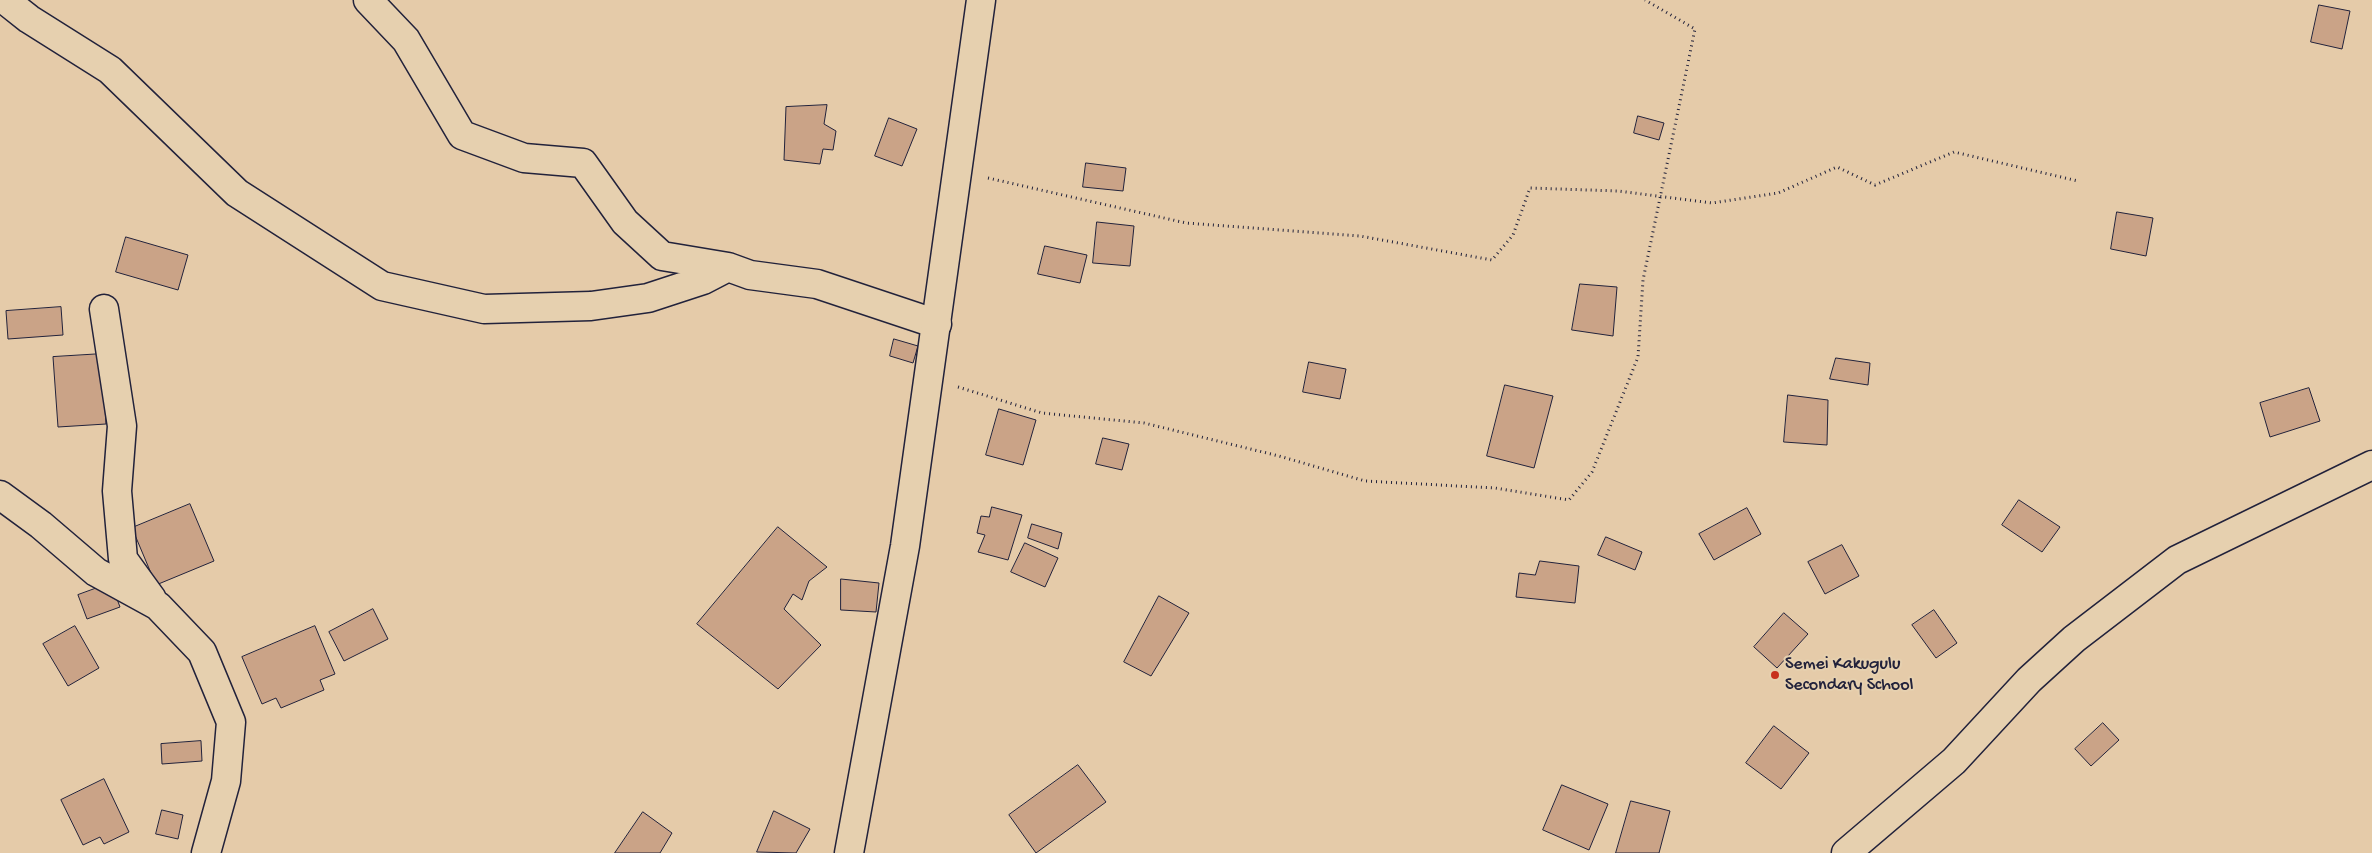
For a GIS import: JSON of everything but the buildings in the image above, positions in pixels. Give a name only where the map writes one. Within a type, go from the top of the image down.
[{"type":"street","points":[[5,0],[29,19],[110,70],[237,193],[382,286],[484,309],[591,306],[648,298],[704,280],[728,267]]},
{"type":"street","points":[[368,0],[406,40],[462,135],[524,158],[583,163],[625,222],[662,256],[728,267],[750,275],[817,284],[936,324]]},
{"type":"street","points":[[849,853],[905,546],[981,0]]},
{"type":"street","points":[[104,309],[122,426],[117,491],[123,559],[158,606],[202,652],[230,722],[226,781],[206,853]]},
{"type":"street","points":[[1846,853],[1954,760],[2029,680],[2074,639],[2177,560],[2372,465]]},
{"type":"street","points":[[0,495],[41,525],[96,572],[158,606]]},
{"type":"path","points":[[929,378],[1042,413],[1144,422],[1279,456],[1365,481],[1495,488],[1569,500],[1592,472],[1638,356],[1643,280],[1662,196],[1695,29],[1645,0]]},
{"type":"path","points":[[958,172],[1186,223],[1360,236],[1492,260],[1513,235],[1530,188],[1618,191],[1712,203],[1778,193],[1837,167],[1876,185],[1954,152],[2078,181]]},
{"type":"place","name":"Semei Kakugulu Secondary School","points":[[1775,675]]}]
